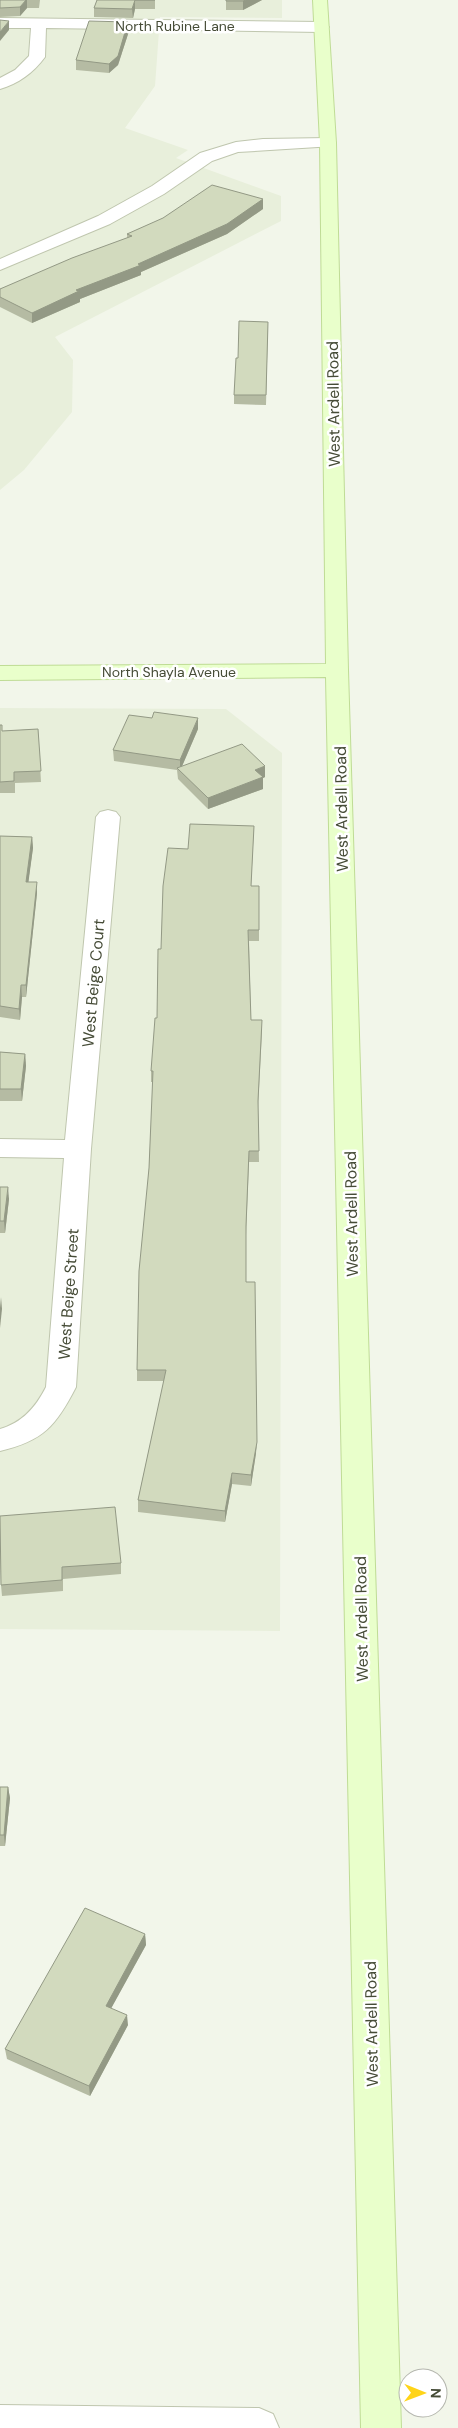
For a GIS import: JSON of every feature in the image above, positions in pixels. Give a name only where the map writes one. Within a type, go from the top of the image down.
[{"type":"street","name":"West Ardell Road","points":[[320,0],[328,143],[337,670],[381,2428]]},
{"type":"street","name":"North Rubine Lane","points":[[0,23],[39,25],[321,27]]},
{"type":"street","points":[[0,84],[21,73],[37,57],[39,25]]},
{"type":"street","points":[[0,265],[104,220],[158,190],[206,157],[236,147],[263,144],[328,143]]},
{"type":"street","name":"North Shayla Avenue","points":[[0,672],[337,670]]},
{"type":"street","name":"West Beige Court","points":[[78,1149],[108,818]]},
{"type":"street","points":[[0,1148],[78,1149]]},
{"type":"street","name":"West Beige Street","points":[[0,1440],[32,1429],[49,1412],[61,1386],[78,1149]]},
{"type":"street","points":[[0,2425],[259,2428]]},
{"type":"shaded area","points":[[0,0],[282,0],[282,18],[160,17],[155,86],[125,128],[188,150],[176,158],[281,196],[281,221],[55,337],[73,360],[72,412],[24,470],[0,490]]},
{"type":"shaded area","points":[[0,708],[226,709],[282,753],[280,1631],[0,1629]]},
{"type":"building","points":[[0,0],[26,0],[20,7],[0,8]]},
{"type":"building","points":[[97,0],[135,0],[132,9],[94,8]]},
{"type":"building","points":[[226,0],[246,0],[226,1]]},
{"type":"building","points":[[0,20],[9,21],[0,32]]},
{"type":"building","points":[[89,21],[128,22],[118,56],[109,64],[76,60]]},
{"type":"building","points":[[212,185],[263,199],[227,224],[138,264],[141,265],[76,290],[79,291],[32,313],[0,297],[0,289],[72,258],[132,236],[127,234],[163,218]]},
{"type":"building","points":[[239,321],[268,322],[266,395],[234,395]]},
{"type":"building","points":[[154,712],[198,718],[180,760],[113,750],[129,715],[152,718]]},
{"type":"building","points":[[0,725],[2,725],[2,731],[38,729],[41,771],[14,772],[14,781],[0,782]]},
{"type":"building","points":[[242,744],[265,766],[255,770],[263,777],[208,798],[177,768]]},
{"type":"building","points":[[190,824],[254,826],[251,886],[259,886],[259,930],[248,930],[251,1020],[262,1020],[258,1101],[259,1151],[249,1151],[246,1226],[246,1282],[255,1282],[257,1442],[251,1475],[232,1473],[225,1511],[138,1500],[166,1370],[137,1370],[139,1271],[149,1168],[153,1071],[151,1071],[155,1018],[157,1018],[158,949],[161,949],[163,886],[168,848],[188,849]]},
{"type":"building","points":[[0,836],[32,837],[26,882],[37,882],[26,985],[21,985],[19,1009],[0,1006]]},
{"type":"building","points":[[0,1052],[25,1054],[21,1089],[0,1089]]},
{"type":"building","points":[[0,1187],[8,1187],[4,1221],[0,1221]]},
{"type":"building","points":[[115,1507],[121,1563],[62,1567],[62,1580],[1,1585],[0,1516]]},
{"type":"building","points":[[0,1787],[8,1787],[4,1835],[0,1835]]},
{"type":"building","points":[[85,1908],[145,1934],[106,2006],[127,2015],[89,2086],[5,2049]]}]
